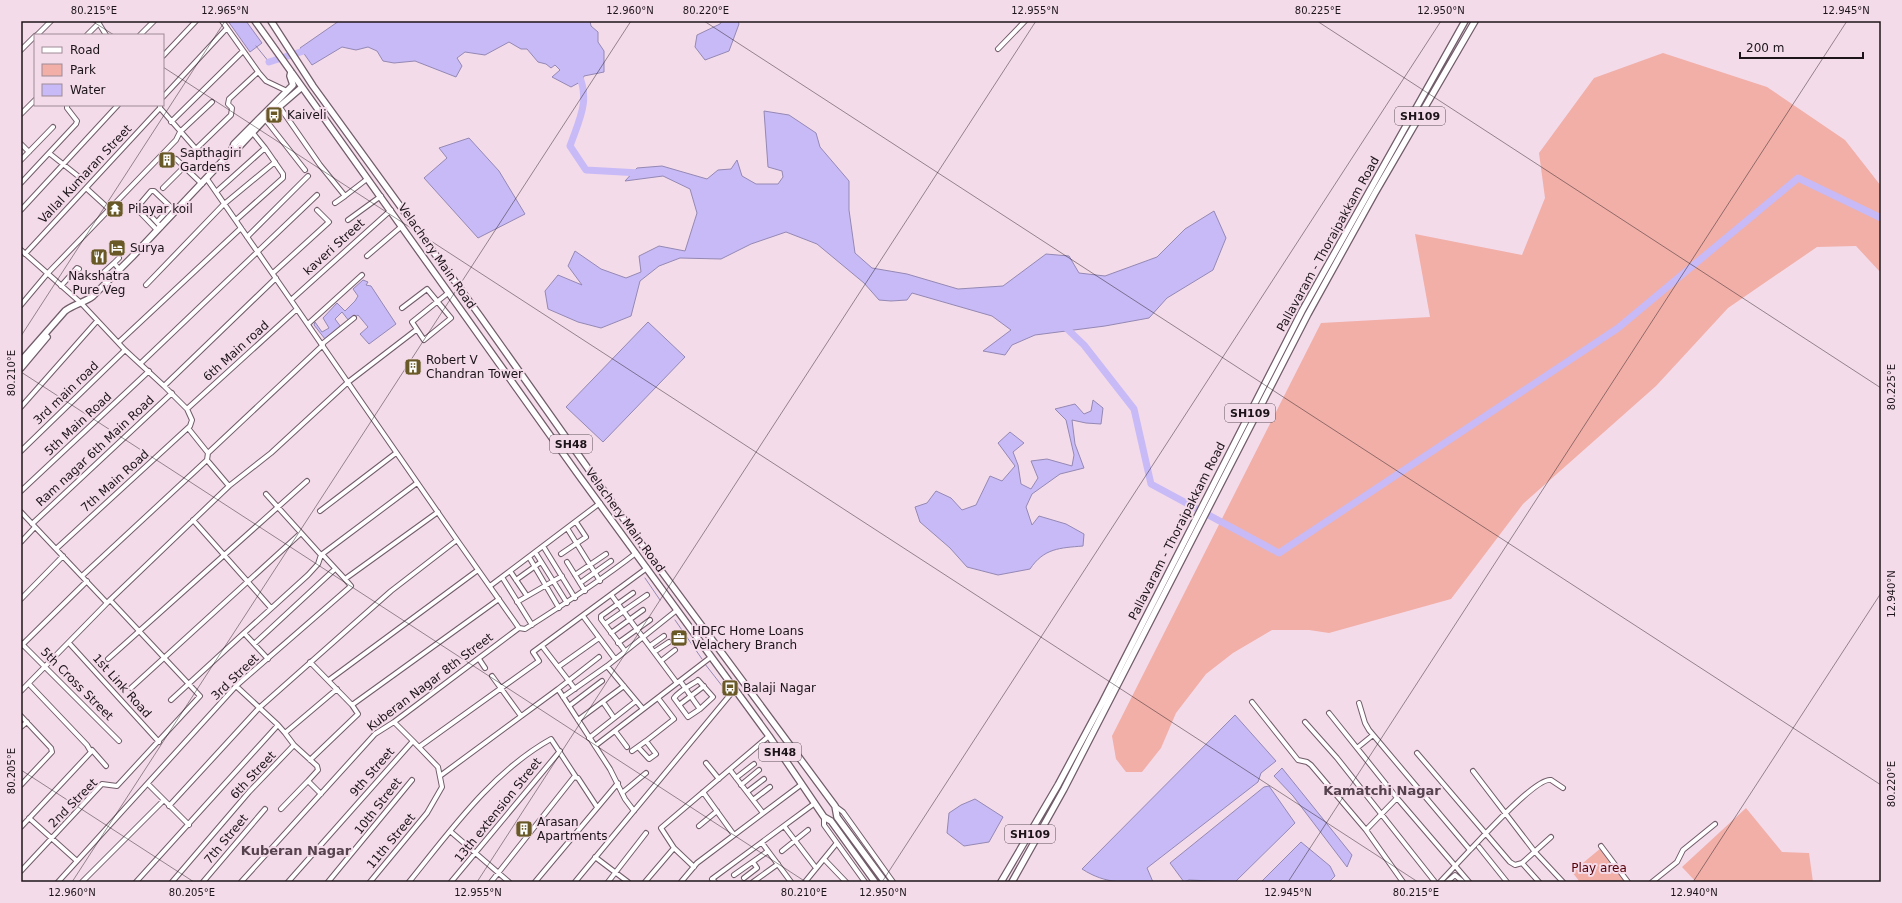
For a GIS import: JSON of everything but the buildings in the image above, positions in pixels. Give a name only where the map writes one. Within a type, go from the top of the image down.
[{"type":"main road","name":"Velachery Main Road","points":[[255,21],[367,179],[391,210],[449,294],[734,690],[769,736],[824,817]]},
{"type":"main road","name":"Velachery Main Road","points":[[270,21],[304,72],[489,328],[654,561],[834,806]]},
{"type":"main road","name":"Pallavaram - Thoraipakkam Road","points":[[1378,183],[1465,21]]},
{"type":"main road","name":"Pallavaram - Thoraipakkam Road","points":[[1127,660],[1165,593],[1224,480],[1342,246],[1372,192],[1475,21]]},
{"type":"main road","points":[[231,152],[234,144],[293,85],[290,76],[291,72]]},
{"type":"main road","points":[[21,362],[65,311],[93,296],[176,212],[231,152],[238,148],[265,119],[302,87]]},
{"type":"main road","name":"Pallavaram - Thoraipakkam Road","points":[[1012,882],[1068,782],[1159,590],[1302,311],[1339,252]]},
{"type":"main road","points":[[21,368],[79,304]]},
{"type":"main road","points":[[479,335],[489,328]]},
{"type":"main road","points":[[1285,344],[1292,347]]},
{"type":"main road","points":[[1217,477],[1224,480]]},
{"type":"main road","points":[[1159,590],[1165,593]]},
{"type":"main road","name":"Pallavaram - Thoraipakkam Road","points":[[1001,882],[1100,713]]},
{"type":"main road","points":[[779,751],[789,744]]},
{"type":"main road","name":"SH48","points":[[834,806],[837,817],[885,882]]},
{"type":"main road","name":"SH48","points":[[824,817],[831,821],[875,882]]},
{"type":"street","points":[[38,34],[51,21]]},
{"type":"street","points":[[141,34],[154,21]]},
{"type":"street","points":[[164,55],[196,21]]},
{"type":"street","points":[[222,21],[266,81],[287,91]]},
{"type":"street","points":[[998,48],[1025,21]]},
{"type":"street","points":[[88,34],[98,22],[105,34]]},
{"type":"street","points":[[164,96],[227,28]]},
{"type":"street","points":[[21,50],[34,38]]},
{"type":"street","points":[[171,122],[243,51]]},
{"type":"street","points":[[160,107],[171,122],[196,149],[230,115],[232,108],[228,104],[229,99],[258,72]]},
{"type":"street","points":[[21,114],[34,101]]},
{"type":"street","points":[[21,305],[109,209],[176,140],[180,132],[212,102]]},
{"type":"street","points":[[21,183],[77,122],[67,106]]},
{"type":"street","points":[[21,210],[117,106]]},
{"type":"street","points":[[279,106],[320,166],[345,196]]},
{"type":"street","name":"Vallal Kumaran Street","points":[[25,254],[160,107]]},
{"type":"street","points":[[265,119],[305,170]]},
{"type":"street","points":[[21,160],[53,126]]},
{"type":"street","points":[[236,220],[283,178],[283,174],[275,162],[252,132]]},
{"type":"street","points":[[21,144],[29,152]]},
{"type":"street","points":[[216,192],[265,148]]},
{"type":"street","points":[[49,152],[83,180]]},
{"type":"street","points":[[176,159],[202,184]]},
{"type":"street","points":[[146,285],[224,204],[275,162]]},
{"type":"street","points":[[163,188],[184,167]]},
{"type":"street","points":[[247,237],[308,176]]},
{"type":"street","points":[[207,179],[322,344],[347,383],[519,628],[525,630],[575,598],[636,553]]},
{"type":"street","points":[[335,204],[367,179]]},
{"type":"street","points":[[86,188],[109,209]]},
{"type":"street","points":[[159,228],[157,222],[140,204],[151,191],[154,191],[176,212]]},
{"type":"street","points":[[141,363],[317,194]]},
{"type":"street","points":[[348,220],[381,196]]},
{"type":"street","points":[[157,222],[171,207]]},
{"type":"street","points":[[137,208],[159,228]]},
{"type":"street","points":[[273,273],[329,222],[317,210]]},
{"type":"street","name":"kaveri Street","points":[[291,300],[391,210]]},
{"type":"street","points":[[368,256],[402,226]]},
{"type":"street","points":[[119,342],[241,228]]},
{"type":"street","points":[[21,250],[61,286],[187,409],[192,422],[188,428],[208,453]]},
{"type":"street","points":[[104,272],[118,258]]},
{"type":"street","points":[[114,263],[120,270]]},
{"type":"street","points":[[61,286],[77,268],[79,269]]},
{"type":"street","points":[[308,324],[362,275]]},
{"type":"street","points":[[164,386],[276,278]]},
{"type":"street","points":[[402,308],[428,289],[438,303],[451,318],[425,340],[416,330],[412,322],[438,303],[449,294]]},
{"type":"street","name":"6th Main road","points":[[187,409],[297,308]]},
{"type":"street","points":[[82,576],[207,460],[208,453],[322,344],[354,318]]},
{"type":"street","points":[[21,407],[97,321]]},
{"type":"street","points":[[21,691],[109,602],[229,486],[271,452],[347,383],[416,330]]},
{"type":"street","name":"3rd main road","points":[[21,450],[126,350]]},
{"type":"street","name":"5th Main Road","points":[[21,491],[149,371]]},
{"type":"street","name":"Ram nagar 6th Main Road","points":[[34,526],[172,393]]},
{"type":"street","name":"7th Main Road","points":[[56,549],[188,428]]},
{"type":"street","points":[[320,511],[396,453]]},
{"type":"street","points":[[207,460],[229,486]]},
{"type":"street","points":[[108,659],[307,480]]},
{"type":"street","points":[[171,700],[308,575],[318,564],[322,555],[417,483]]},
{"type":"street","points":[[266,494],[345,579],[438,512]]},
{"type":"street","points":[[490,586],[600,503]]},
{"type":"street","points":[[21,512],[82,576],[139,630],[164,658],[200,694],[199,698],[159,742]]},
{"type":"street","points":[[193,520],[271,608]]},
{"type":"street","points":[[562,554],[586,537],[576,522]]},
{"type":"street","points":[[21,542],[34,526]]},
{"type":"street","points":[[567,528],[600,581]]},
{"type":"street","points":[[131,688],[246,581],[301,533]]},
{"type":"street","points":[[169,806],[259,708],[391,591],[457,540]]},
{"type":"street","points":[[543,546],[575,598]]},
{"type":"street","points":[[535,552],[567,603]]},
{"type":"street","points":[[575,575],[606,554]]},
{"type":"street","points":[[21,599],[63,556]]},
{"type":"street","points":[[528,557],[559,608]]},
{"type":"street","points":[[580,582],[611,561]]},
{"type":"street","points":[[516,580],[541,562]]},
{"type":"street","points":[[567,562],[585,591]]},
{"type":"street","points":[[254,644],[335,568]]},
{"type":"street","points":[[419,748],[500,688],[540,661],[533,652],[612,596],[647,568]]},
{"type":"street","points":[[328,680],[478,570]]},
{"type":"street","points":[[510,571],[527,596]]},
{"type":"street","points":[[517,602],[562,576]]},
{"type":"street","points":[[502,577],[532,625]]},
{"type":"street","name":"3rd Street","points":[[58,882],[236,686],[351,586],[345,579]]},
{"type":"street","points":[[22,644],[87,581]]},
{"type":"street","points":[[625,652],[601,619],[601,616],[633,593]]},
{"type":"street","points":[[605,624],[647,595]]},
{"type":"street","points":[[612,596],[665,667],[686,689],[700,709]]},
{"type":"street","points":[[352,705],[499,599]]},
{"type":"street","points":[[611,633],[643,610]]},
{"type":"street","points":[[551,694],[563,697],[575,689],[644,638],[677,610]]},
{"type":"street","points":[[583,616],[615,660]]},
{"type":"street","points":[[618,643],[650,620]]},
{"type":"street","name":"Kuberan Nagar 8th Street","points":[[241,882],[375,734],[394,722],[519,628]]},
{"type":"street","points":[[244,633],[268,659]]},
{"type":"street","points":[[650,646],[664,636]]},
{"type":"street","points":[[558,667],[599,638]]},
{"type":"street","points":[[654,652],[669,642]]},
{"type":"street","name":"1st Link Road","points":[[70,643],[159,742]]},
{"type":"street","name":"5th Cross Street","points":[[22,644],[118,741]]},
{"type":"street","points":[[542,646],[575,689]]},
{"type":"street","points":[[661,661],[675,650]]},
{"type":"street","points":[[595,746],[711,657]]},
{"type":"street","points":[[394,722],[438,767],[440,776],[599,658]]},
{"type":"street","points":[[479,659],[485,668]]},
{"type":"street","points":[[310,662],[337,688],[352,705],[358,715],[310,760]]},
{"type":"street","points":[[665,667],[670,664]]},
{"type":"street","points":[[607,666],[643,709]]},
{"type":"street","points":[[492,676],[521,716]]},
{"type":"street","points":[[698,680],[704,686],[713,697],[689,718],[674,698],[698,680]]},
{"type":"street","points":[[568,706],[602,681]]},
{"type":"street","points":[[29,684],[106,766]]},
{"type":"street","points":[[236,686],[278,725],[294,745],[318,768],[308,781],[281,809]]},
{"type":"street","points":[[578,720],[624,686]]},
{"type":"street","points":[[679,705],[704,686]]},
{"type":"street","points":[[285,733],[337,688]]},
{"type":"street","points":[[558,689],[595,746],[634,811]]},
{"type":"street","points":[[575,882],[734,690]]},
{"type":"street","points":[[632,751],[674,720],[658,698]]},
{"type":"street","points":[[589,738],[636,701]]},
{"type":"street","points":[[603,702],[614,718]]},
{"type":"street","points":[[1252,702],[1298,760],[1307,762],[1311,765],[1366,830],[1403,882]]},
{"type":"street","points":[[1359,703],[1365,722],[1373,735],[1470,850]]},
{"type":"street","points":[[1329,713],[1397,798],[1469,882]]},
{"type":"street","points":[[21,716],[51,748],[52,752],[21,785]]},
{"type":"street","points":[[21,727],[27,722]]},
{"type":"street","points":[[1305,722],[1337,758],[1435,882]]},
{"type":"street","points":[[136,882],[278,725]]},
{"type":"street","points":[[615,731],[627,747]]},
{"type":"street","points":[[1357,748],[1373,735]]},
{"type":"street","points":[[694,867],[674,848],[661,828],[769,736]]},
{"type":"street","points":[[410,882],[450,831],[501,773],[534,748],[550,739],[560,750],[576,777],[597,807]]},
{"type":"street","name":"9th Street","points":[[288,882],[413,741]]},
{"type":"street","points":[[638,747],[649,759],[656,754],[646,741]]},
{"type":"street","name":"2nd Street","points":[[21,871],[102,784],[117,786],[159,742]]},
{"type":"street","name":"6th Street","points":[[172,882],[249,792],[294,745]]},
{"type":"street","points":[[21,827],[91,752],[91,750]]},
{"type":"street","name":"13th extension Street","points":[[451,882],[560,750]]},
{"type":"street","points":[[1417,753],[1510,862],[1515,865],[1522,863],[1550,837]]},
{"type":"street","points":[[706,763],[719,778]]},
{"type":"street","points":[[736,778],[754,764]]},
{"type":"street","points":[[730,770],[763,813]]},
{"type":"street","points":[[741,785],[759,770]]},
{"type":"street","points":[[1473,771],[1506,812],[1535,852],[1563,882]]},
{"type":"street","points":[[622,793],[646,773]]},
{"type":"street","name":"11th Street","points":[[370,882],[427,813],[440,792],[442,784],[440,776]]},
{"type":"street","points":[[491,882],[572,779],[576,777]]},
{"type":"street","points":[[747,792],[764,779]]},
{"type":"street","name":"10th Street","points":[[328,882],[412,780]]},
{"type":"street","points":[[1440,882],[1506,812],[1545,780],[1551,780],[1563,788]]},
{"type":"street","points":[[308,781],[321,794]]},
{"type":"street","points":[[535,882],[618,783]]},
{"type":"street","points":[[148,784],[189,825]]},
{"type":"street","points":[[681,882],[694,867],[802,784]]},
{"type":"street","points":[[753,800],[770,787]]},
{"type":"street","points":[[703,792],[734,835]]},
{"type":"street","points":[[1366,830],[1397,798]]},
{"type":"street","points":[[82,882],[164,800]]},
{"type":"street","points":[[714,882],[712,879],[815,803]]},
{"type":"street","points":[[834,806],[843,812],[893,882]]},
{"type":"street","name":"7th Street","points":[[203,882],[265,809]]},
{"type":"street","points":[[699,826],[717,811]]},
{"type":"street","points":[[824,817],[824,825],[836,844],[865,882]]},
{"type":"street","points":[[30,818],[77,861]]},
{"type":"street","points":[[1652,882],[1677,862],[1683,850],[1715,824]]},
{"type":"street","points":[[784,826],[816,868]]},
{"type":"street","points":[[782,851],[808,830]]},
{"type":"street","points":[[450,831],[509,882]]},
{"type":"street","points":[[608,882],[646,833]]},
{"type":"street","points":[[762,843],[791,882]]},
{"type":"street","points":[[805,882],[836,844]]},
{"type":"street","points":[[1601,846],[1628,882]]},
{"type":"street","points":[[1479,847],[1507,882]]},
{"type":"street","points":[[645,882],[674,848]]},
{"type":"street","points":[[734,875],[768,851]]},
{"type":"street","points":[[595,857],[628,882]]},
{"type":"street","points":[[824,859],[846,882]]},
{"type":"street","points":[[744,878],[757,868],[753,862]]},
{"type":"street","points":[[1522,863],[1539,882]]},
{"type":"street","points":[[753,882],[778,864]]},
{"type":"street","points":[[1447,882],[1455,874],[1463,882]]},
{"type":"street","points":[[856,882],[861,877]]},
{"type":"green space","points":[[1663,53],[1767,87],[1845,140],[1881,186],[1881,273],[1856,246],[1817,247],[1728,308],[1656,386],[1523,504],[1451,599],[1329,633],[1309,630],[1272,630],[1233,653],[1206,674],[1176,713],[1161,748],[1142,772],[1126,772],[1116,759],[1112,736],[1321,323],[1430,317],[1415,234],[1522,255],[1545,198],[1539,153],[1594,78]]},
{"type":"green space","points":[[1746,808],[1782,852],[1809,853],[1813,882],[1696,882],[1682,867]]},
{"type":"green space","name":"Play area","points":[[1601,848],[1628,882],[1580,882],[1572,872]]},
{"type":"water","points":[[228,21],[246,21],[262,43],[250,52]]},
{"type":"water","points":[[339,21],[590,21],[591,26],[598,32],[598,42],[604,51],[604,72],[584,76],[582,81],[571,87],[552,77],[560,70],[555,65],[551,68],[546,64],[538,62],[527,49],[521,49],[509,42],[485,55],[465,52],[457,58],[462,66],[456,77],[415,61],[394,63],[383,61],[377,51],[368,47],[356,50],[342,47],[312,65],[300,48]]},
{"type":"water","points":[[722,21],[738,21],[739,24],[729,51],[705,60],[695,47],[697,35],[720,24]]},
{"type":"water","points":[[764,111],[789,115],[816,133],[820,147],[849,181],[849,210],[855,253],[872,268],[907,274],[958,289],[1003,286],[1046,254],[1069,256],[1079,273],[1105,276],[1157,257],[1185,229],[1214,211],[1226,238],[1213,270],[1167,298],[1149,318],[1105,326],[1035,335],[1012,345],[1005,355],[983,351],[1011,330],[992,316],[912,293],[907,300],[879,300],[864,283],[817,244],[786,232],[751,244],[721,259],[680,258],[659,266],[640,281],[631,316],[601,328],[578,322],[548,309],[545,291],[558,275],[582,285],[568,266],[575,251],[601,269],[626,278],[641,272],[639,256],[659,246],[685,251],[697,213],[690,189],[663,176],[625,181],[637,168],[662,166],[707,179],[718,170],[731,169],[737,160],[742,176],[756,184],[778,184],[783,177],[782,171],[768,167]]},
{"type":"water","points":[[469,138],[499,171],[525,214],[478,238],[424,178],[447,158],[439,148]]},
{"type":"water","points":[[363,280],[368,282],[366,285],[371,286],[396,324],[369,344],[360,334],[368,327],[358,315],[349,321],[342,312],[335,319],[341,327],[325,339],[314,325],[315,322],[322,332],[329,328],[323,318],[337,303],[345,311],[358,296],[353,289]]},
{"type":"water","points":[[648,322],[685,357],[603,442],[566,407]]},
{"type":"water","points":[[1093,400],[1103,408],[1101,424],[1072,420],[1075,444],[1084,468],[1060,474],[1032,494],[1026,507],[1032,525],[1039,516],[1066,524],[1084,534],[1083,546],[1053,550],[1041,557],[1030,569],[998,575],[967,567],[950,548],[920,522],[915,507],[927,503],[936,491],[951,498],[962,510],[976,505],[990,476],[1002,481],[1015,466],[998,443],[1010,432],[1024,443],[1013,452],[1018,465],[1021,484],[1031,489],[1038,478],[1031,461],[1047,459],[1072,466],[1074,455],[1066,420],[1055,409],[1075,404],[1084,414],[1091,411]]},
{"type":"water","points":[[1235,715],[1276,761],[1261,773],[1258,782],[1147,868],[1153,882],[1116,882],[1100,878],[1082,869]]},
{"type":"water","points":[[1282,768],[1352,855],[1347,867],[1293,796],[1274,776]]},
{"type":"water","points":[[1269,786],[1295,823],[1235,882],[1189,880],[1184,882],[1170,863],[1264,787]]},
{"type":"water","points":[[975,799],[1003,817],[989,842],[964,846],[947,833],[949,813],[961,805]]},
{"type":"water","points":[[1301,842],[1330,866],[1335,876],[1329,882],[1261,882]]},
{"type":"waterway","points":[[256,46],[269,62]]},
{"type":"waterway","points":[[269,62],[310,49]]},
{"type":"waterway","points":[[578,73],[584,92],[584,101],[580,119],[570,146],[586,170],[640,173]]},
{"type":"waterway","points":[[1062,324],[1084,345],[1134,409],[1151,484],[1279,553],[1618,328],[1798,178],[1881,218]]},
{"type":"waterway","points":[[645,578],[660,600]]},
{"type":"waterway","points":[[675,620],[702,659]]},
{"type":"waterway","points":[[705,664],[726,691]]},
{"type":"place","name":"Kaiveli","points":[[274,115]]},
{"type":"place","name":"Sapthagiri Gardens","points":[[167,160]]},
{"type":"place","name":"Pilayar koil","points":[[115,209]]},
{"type":"place","name":"Surya","points":[[117,248]]},
{"type":"place","name":"Nakshatra Pure Veg","points":[[99,257]]},
{"type":"place","name":"Robert V Chandran Tower","points":[[413,367]]},
{"type":"place","name":"HDFC Home Loans Velachery Branch","points":[[679,638]]},
{"type":"place","name":"Balaji Nagar","points":[[730,688]]},
{"type":"place","name":"Arasan Apartments","points":[[524,829]]},
{"type":"district","name":"Kamatchi Nagar","points":[[1382,790]]},
{"type":"district","name":"Kuberan Nagar","points":[[296,850]]}]
